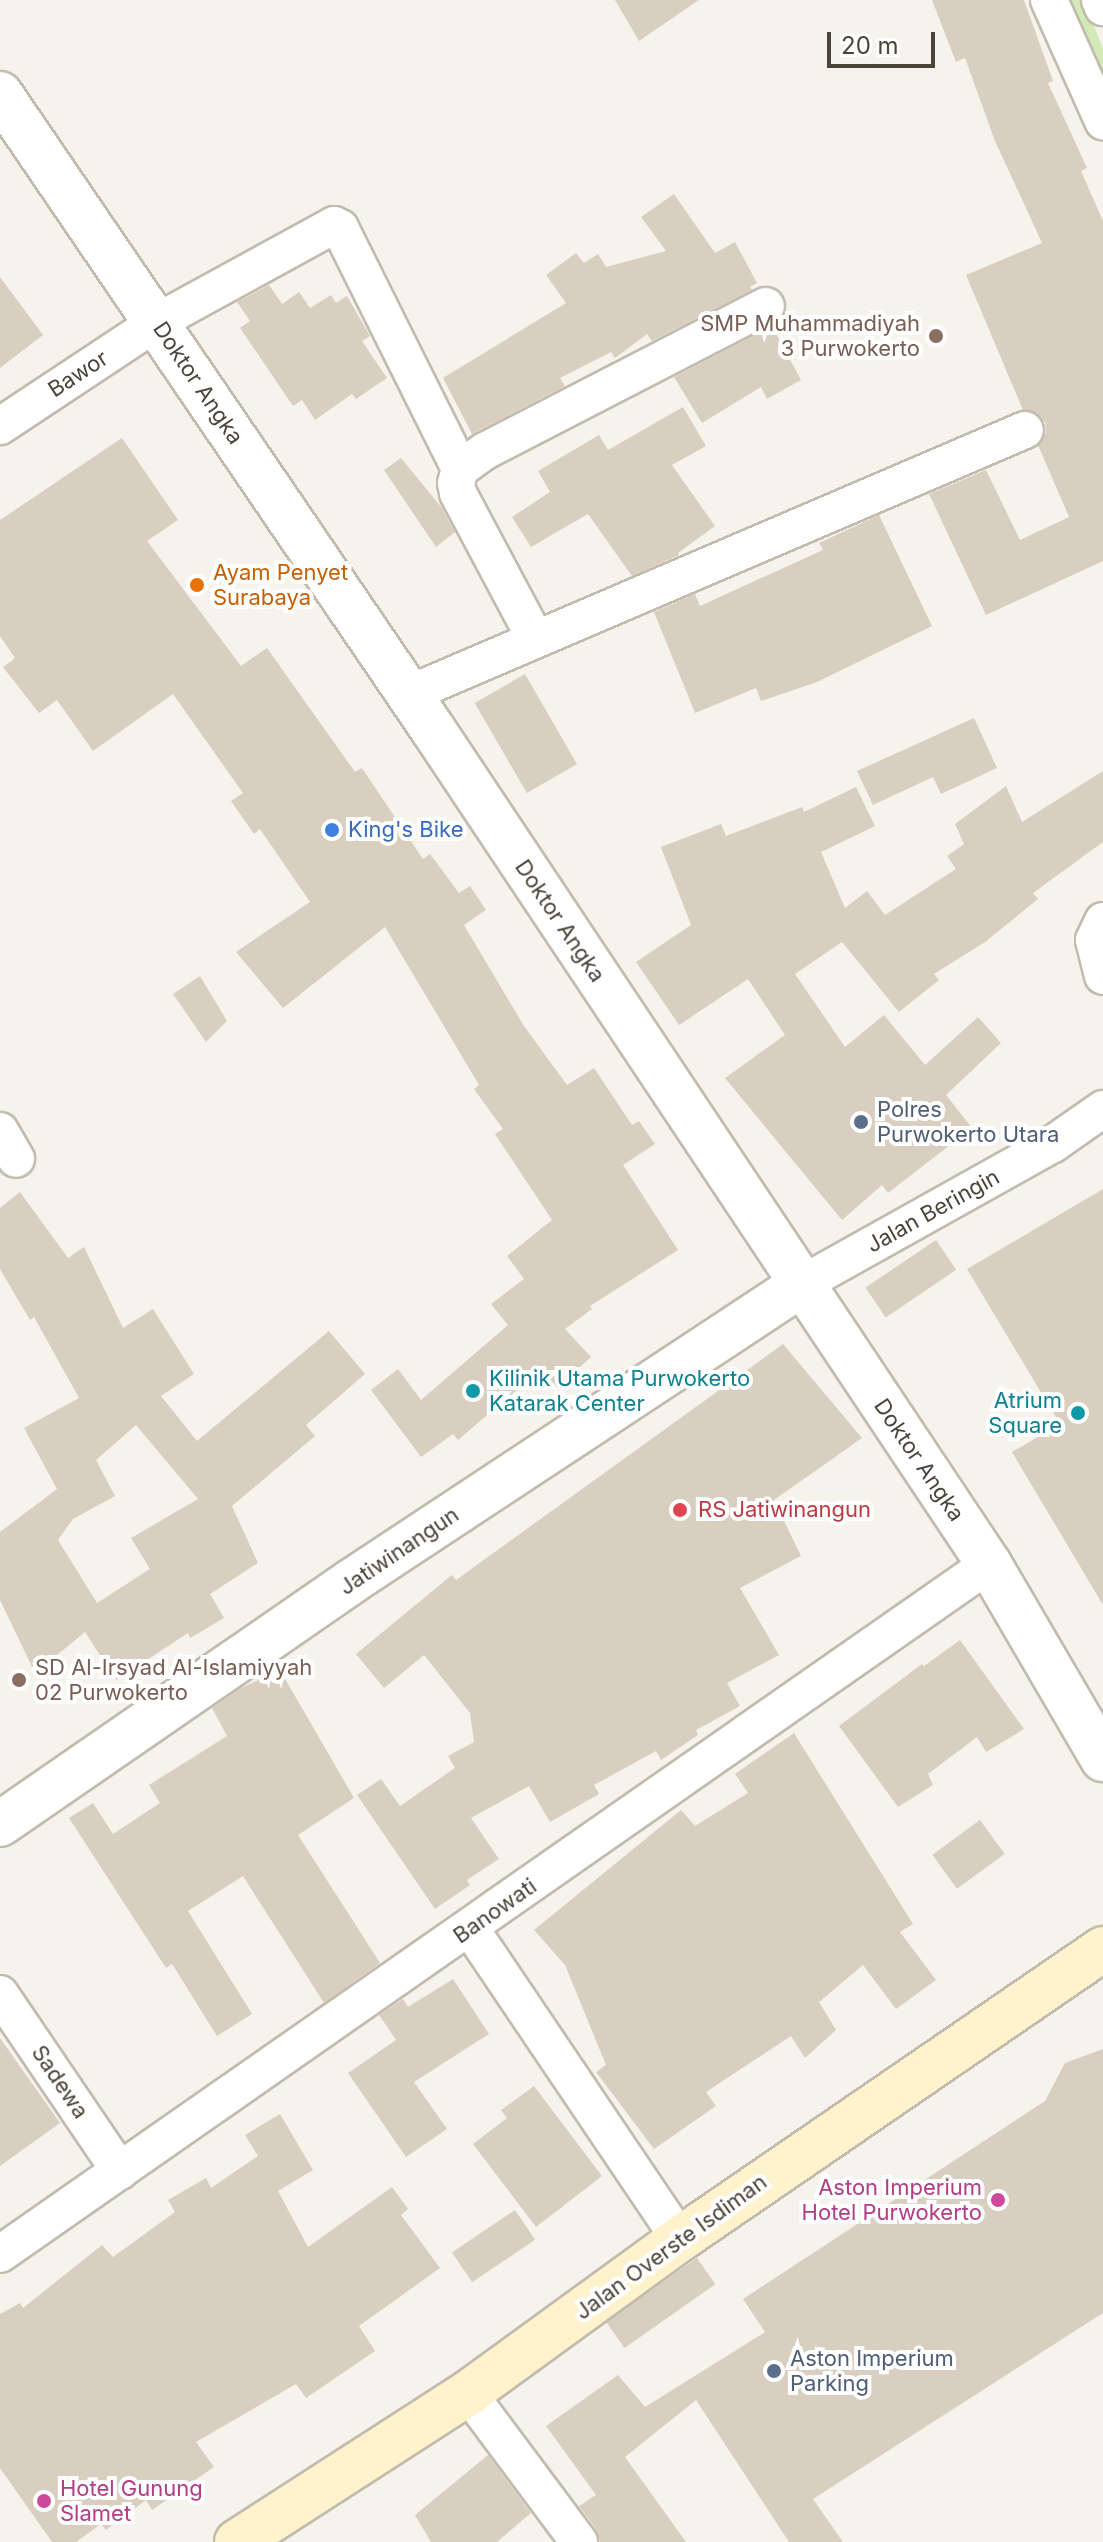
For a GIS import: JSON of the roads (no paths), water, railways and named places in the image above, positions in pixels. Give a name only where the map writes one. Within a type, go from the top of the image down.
[{"type":"main road","name":"Jalan Overste Isdiman","points":[[237,2542],[468,2393],[680,2239],[1103,1949]]},
{"type":"street","points":[[1049,0],[1103,121]]},
{"type":"street","points":[[1100,0],[1103,7]]},
{"type":"street","name":"Doktor Angka","points":[[0,94],[409,694],[989,1564],[1103,1759]]},
{"type":"street","name":"Bawor","points":[[0,426],[157,322],[334,225],[340,228],[460,469]]},
{"type":"street","points":[[535,638],[458,493],[456,483],[460,469],[485,451],[766,306]]},
{"type":"street","points":[[409,694],[1025,430]]},
{"type":"street","points":[[1103,921],[1094,940],[1103,976]]},
{"type":"street","name":"Jalan Beringin","points":[[802,1284],[1053,1144],[1103,1109]]},
{"type":"street","name":"Jatiwinangun","points":[[0,1824],[352,1581],[802,1284]]},
{"type":"street","name":"Banowati","points":[[0,2254],[989,1564]]},
{"type":"street","points":[[470,1928],[680,2239]]},
{"type":"street","name":"Sadewa","points":[[0,1994],[120,2171]]},
{"type":"street","points":[[468,2393],[579,2542]]},
{"type":"place","name":"SMP Muhammadiyah 3 Purwokerto","points":[[936,336]]},
{"type":"place","name":"Ayam Penyet Surabaya","points":[[197,585]]},
{"type":"place","name":"King's Bike","points":[[332,830]]},
{"type":"place","name":"Polres Purwokerto Utara","points":[[861,1122]]},
{"type":"place","name":"Kilinik Utama Purwokerto Katarak Center","points":[[473,1391]]},
{"type":"place","name":"Atrium Square","points":[[1078,1413]]},
{"type":"place","name":"RS Jatiwinangun","points":[[680,1510]]},
{"type":"place","name":"SD Al-Irsyad Al-Islamiyyah 02 Purwokerto","points":[[19,1680]]},
{"type":"place","name":"Aston Imperium Hotel Purwokerto","points":[[998,2200]]},
{"type":"place","name":"Aston Imperium Parking","points":[[774,2371]]},
{"type":"place","name":"Hotel Gunung Slamet","points":[[44,2501]]}]
